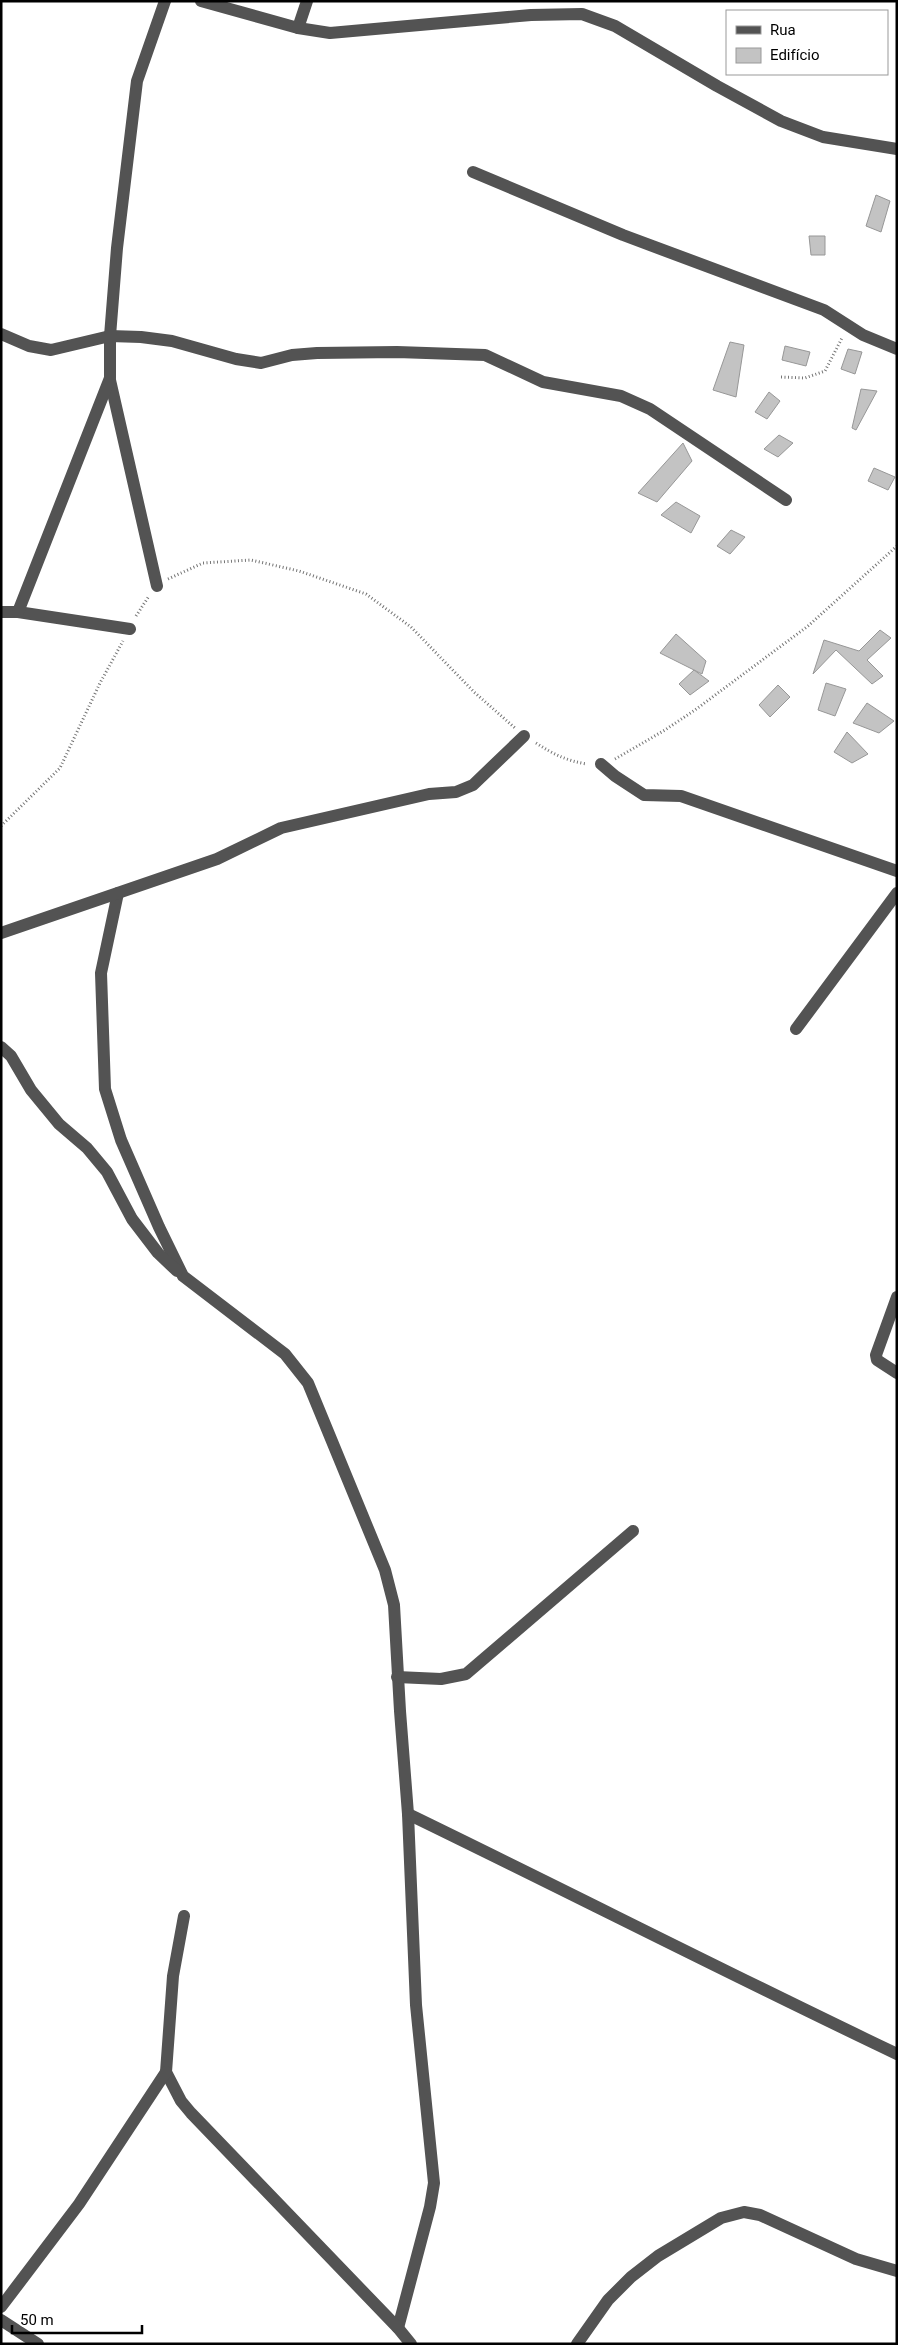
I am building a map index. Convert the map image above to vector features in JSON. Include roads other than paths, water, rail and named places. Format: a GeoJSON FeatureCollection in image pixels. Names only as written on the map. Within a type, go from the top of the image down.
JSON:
{"type":"FeatureCollection","features":[{"type":"Feature","properties":{"kind":"street"},"geometry":{"type":"LineString","coordinates":[[157,586],[110,378],[110,336],[117,248],[137,81],[165,1]]}},
{"type":"Feature","properties":{"kind":"street"},"geometry":{"type":"LineString","coordinates":[[201,1],[298,28],[330,33],[532,15],[582,14],[615,26],[717,86],[781,120],[823,137],[897,148]]}},
{"type":"Feature","properties":{"kind":"street"},"geometry":{"type":"LineString","coordinates":[[298,28],[307,1]]}},
{"type":"Feature","properties":{"kind":"street"},"geometry":{"type":"LineString","coordinates":[[473,172],[623,235],[824,310],[863,336],[897,349]]}},
{"type":"Feature","properties":{"kind":"street"},"geometry":{"type":"LineString","coordinates":[[1,334],[29,346],[51,350],[110,336],[141,337],[172,341],[236,359],[261,363],[292,355],[316,353],[397,352],[485,355],[543,382],[621,396],[650,409],[786,500]]}},
{"type":"Feature","properties":{"kind":"street"},"geometry":{"type":"LineString","coordinates":[[18,612],[107,390],[110,378]]}},
{"type":"Feature","properties":{"kind":"street"},"geometry":{"type":"LineString","coordinates":[[1,612],[18,612],[130,629]]}},
{"type":"Feature","properties":{"kind":"street"},"geometry":{"type":"LineString","coordinates":[[1,933],[217,859],[281,828],[429,794],[456,792],[472,785],[524,736]]}},
{"type":"Feature","properties":{"kind":"street"},"geometry":{"type":"LineString","coordinates":[[601,764],[615,776],[644,795],[681,796],[897,871]]}},
{"type":"Feature","properties":{"kind":"street"},"geometry":{"type":"LineString","coordinates":[[118,893],[101,973],[105,1089],[121,1140],[159,1227],[183,1276]]}},
{"type":"Feature","properties":{"kind":"street"},"geometry":{"type":"LineString","coordinates":[[796,1029],[897,893]]}},
{"type":"Feature","properties":{"kind":"street"},"geometry":{"type":"LineString","coordinates":[[1,1046],[11,1056],[30,1090],[53,1117],[87,1148],[107,1172],[132,1219],[158,1253],[183,1276],[285,1354],[308,1383],[385,1570],[394,1605],[397,1677],[408,1814],[416,2005],[434,2183],[430,2207],[398,2328]]}},
{"type":"Feature","properties":{"kind":"street"},"geometry":{"type":"LineString","coordinates":[[897,1297],[876,1355],[877,1360],[897,1373]]}},
{"type":"Feature","properties":{"kind":"street"},"geometry":{"type":"LineString","coordinates":[[397,1677],[441,1679],[466,1674],[633,1531]]}},
{"type":"Feature","properties":{"kind":"street"},"geometry":{"type":"LineString","coordinates":[[408,1814],[591,1903],[743,1981],[897,2054]]}},
{"type":"Feature","properties":{"kind":"street"},"geometry":{"type":"LineString","coordinates":[[1,2308],[79,2204],[166,2072],[173,1976],[184,1916]]}},
{"type":"Feature","properties":{"kind":"street"},"geometry":{"type":"LineString","coordinates":[[166,2072],[181,2101],[191,2113],[398,2328],[411,2344]]}},
{"type":"Feature","properties":{"kind":"street"},"geometry":{"type":"LineString","coordinates":[[577,2344],[608,2300],[645,2267],[721,2218],[744,2212],[760,2215],[856,2259],[897,2271]]}},
{"type":"Feature","properties":{"kind":"street"},"geometry":{"type":"LineString","coordinates":[[1,2320],[38,2344]]}}]}
